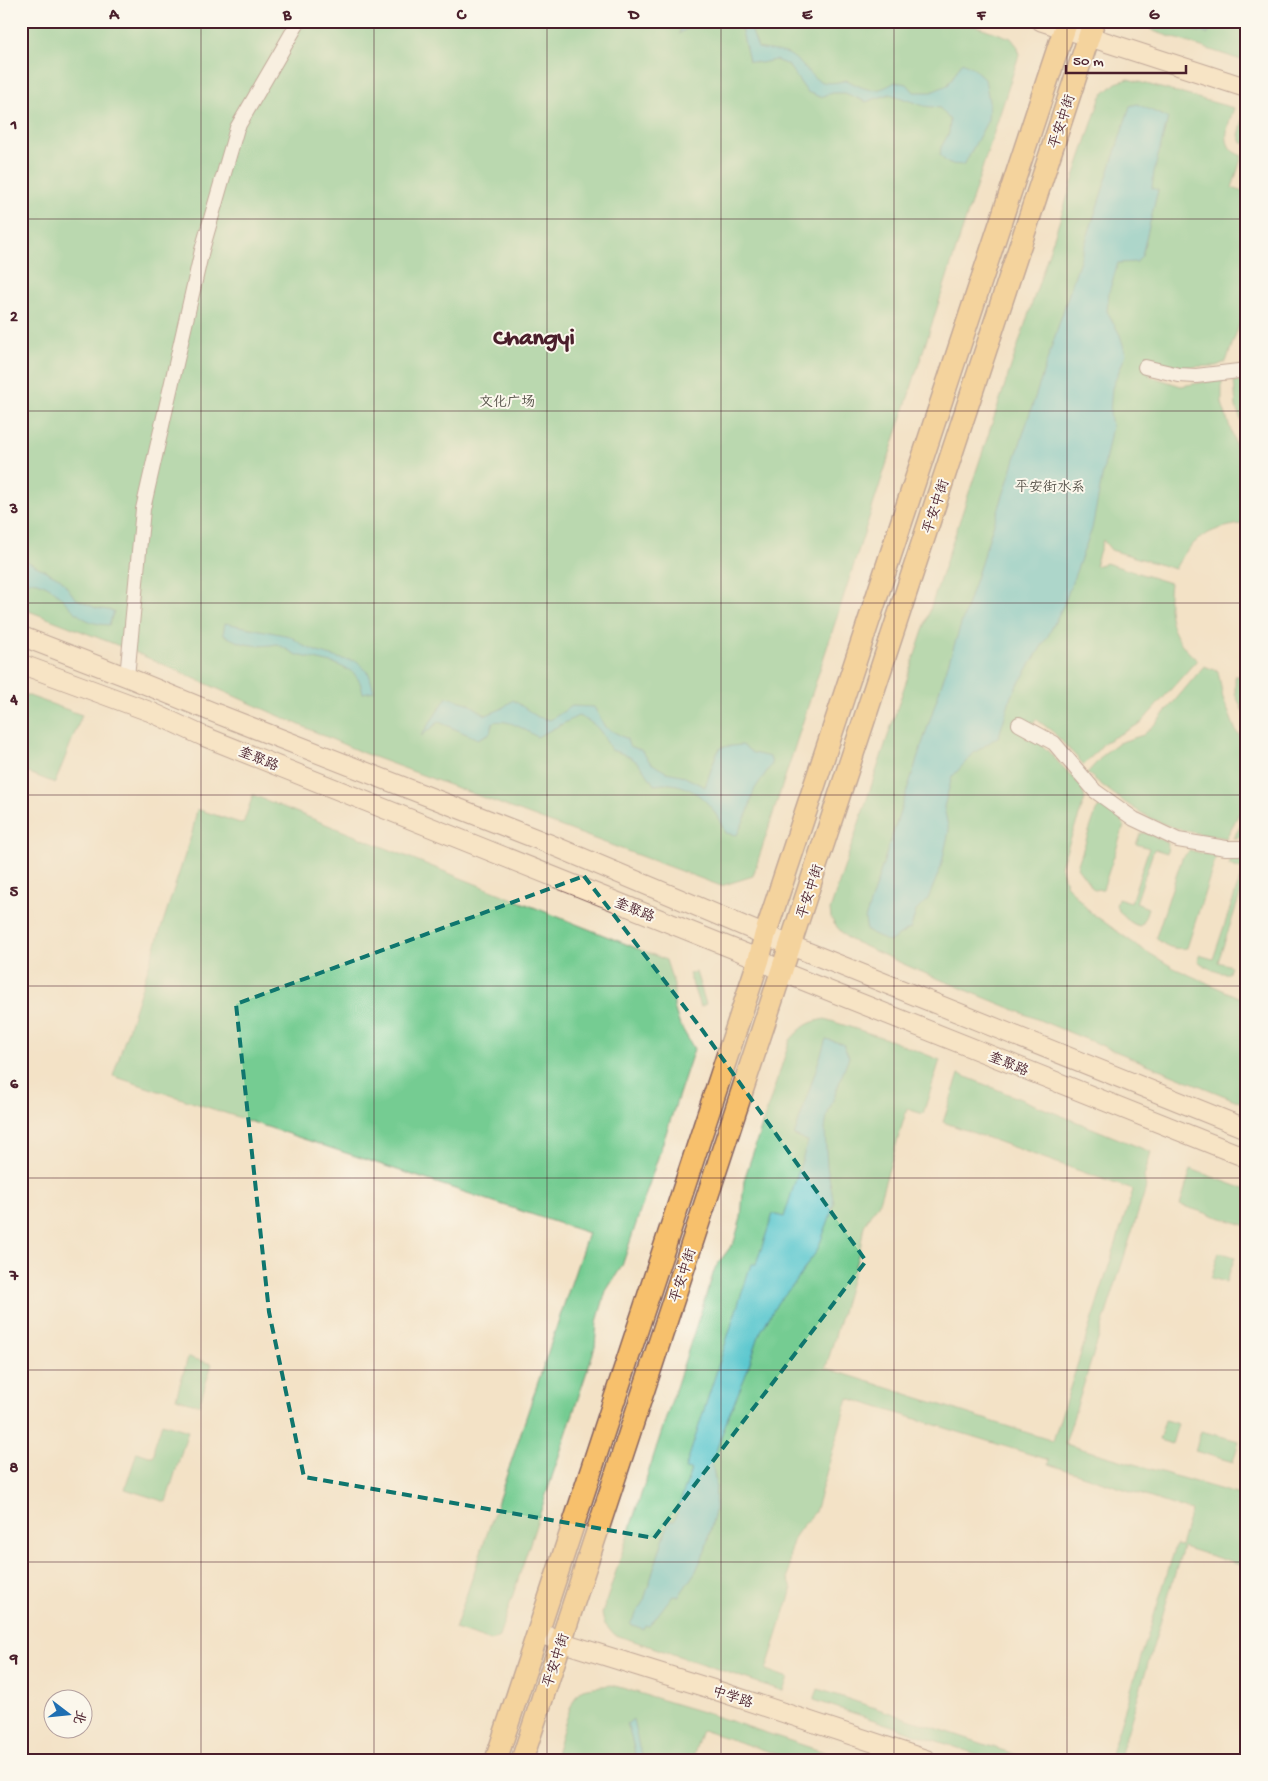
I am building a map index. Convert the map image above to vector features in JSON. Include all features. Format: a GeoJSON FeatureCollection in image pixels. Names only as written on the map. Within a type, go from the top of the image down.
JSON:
{"type":"FeatureCollection","features":[{"type":"Feature","properties":{"kind":"main road"},"geometry":{"type":"LineString","coordinates":[[1041,21],[1092,29],[1247,88]]}},
{"type":"Feature","properties":{"kind":"main road","name":"平安中街"},"geometry":{"type":"LineString","coordinates":[[496,1760],[1065,25]]}},
{"type":"Feature","properties":{"kind":"main road","name":"平安中街"},"geometry":{"type":"LineString","coordinates":[[522,1760],[1092,29]]}},
{"type":"Feature","properties":{"kind":"main road","name":"奎聚路"},"geometry":{"type":"LineString","coordinates":[[21,636],[547,843],[791,946],[1247,1129]]}},
{"type":"Feature","properties":{"kind":"main road","name":"奎聚路"},"geometry":{"type":"LineString","coordinates":[[21,664],[151,712],[203,736],[759,959],[782,972],[1247,1158]]}},
{"type":"Feature","properties":{"kind":"main road","name":"中学路"},"geometry":{"type":"LineString","coordinates":[[538,1632],[561,1642],[928,1760]]}},
{"type":"Feature","properties":{"kind":"street"},"geometry":{"type":"LineString","coordinates":[[127,677],[143,508],[202,250],[237,128],[299,21]]}},
{"type":"Feature","properties":{"kind":"street"},"geometry":{"type":"LineString","coordinates":[[1145,367],[1179,375],[1196,376],[1247,370]]}},
{"type":"Feature","properties":{"kind":"street"},"geometry":{"type":"LineString","coordinates":[[1019,724],[1054,743],[1095,791],[1134,819],[1178,840],[1226,848],[1247,848]]}},
{"type":"Feature","properties":{"kind":"highlighted area"},"geometry":{"type":"Polygon","coordinates":[[[584,876],[703,1031],[866,1261],[654,1538],[304,1477],[269,1312],[236,1004],[584,876]]]}},
{"type":"Feature","properties":{"kind":"green space","name":"文化广场"},"geometry":{"type":"Polygon","coordinates":[[[21,21],[962,21],[1011,38],[1018,47],[1019,55],[753,876],[721,886],[363,753],[130,650],[21,608],[21,21]]]}},
{"type":"Feature","properties":{"kind":"green space"},"geometry":{"type":"Polygon","coordinates":[[[1140,21],[1247,21],[1247,62],[1153,31],[1140,21]]]}},
{"type":"Feature","properties":{"kind":"green space","name":"平安街水系"},"geometry":{"type":"Polygon","coordinates":[[[1128,79],[1234,108],[1227,140],[1232,150],[1242,156],[1232,188],[1247,193],[1247,303],[1226,362],[1216,366],[1178,367],[1154,359],[1150,376],[1181,386],[1222,379],[1222,403],[1242,464],[1242,524],[1210,532],[1202,537],[1187,550],[1175,569],[1111,550],[1103,540],[1095,566],[1106,563],[1170,583],[1169,606],[1172,626],[1181,643],[1197,660],[1141,723],[1105,742],[1084,765],[1053,732],[1036,719],[1025,738],[1038,742],[1047,750],[1081,786],[1085,799],[1061,866],[1066,884],[1089,911],[1139,947],[1174,968],[1247,1001],[1247,1105],[917,970],[848,939],[835,925],[831,918],[830,910],[1101,96],[1116,83],[1128,79]]]}},
{"type":"Feature","properties":{"kind":"green space"},"geometry":{"type":"Polygon","coordinates":[[[1245,112],[1247,112],[1247,144],[1242,143],[1239,135],[1245,112]]]}},
{"type":"Feature","properties":{"kind":"green space"},"geometry":{"type":"Polygon","coordinates":[[[1247,380],[1247,435],[1236,407],[1234,381],[1247,380]]]}},
{"type":"Feature","properties":{"kind":"green space"},"geometry":{"type":"Polygon","coordinates":[[[1204,666],[1218,671],[1223,698],[1236,731],[1247,745],[1247,799],[1226,838],[1183,830],[1147,816],[1126,803],[1087,773],[1106,752],[1118,743],[1143,735],[1156,723],[1204,666]]]}},
{"type":"Feature","properties":{"kind":"green space"},"geometry":{"type":"Polygon","coordinates":[[[1235,676],[1247,676],[1247,720],[1235,694],[1235,676]]]}},
{"type":"Feature","properties":{"kind":"green space"},"geometry":{"type":"Polygon","coordinates":[[[21,693],[82,715],[55,783],[21,770],[21,693]]]}},
{"type":"Feature","properties":{"kind":"green space"},"geometry":{"type":"Polygon","coordinates":[[[253,795],[666,960],[674,985],[674,1007],[679,1023],[694,1049],[622,1266],[606,1291],[597,1322],[595,1347],[499,1637],[491,1641],[455,1629],[588,1233],[113,1076],[192,833],[197,809],[243,824],[253,795]]]}},
{"type":"Feature","properties":{"kind":"green space"},"geometry":{"type":"Polygon","coordinates":[[[1105,805],[1121,818],[1124,826],[1103,889],[1094,890],[1077,867],[1096,811],[1100,806],[1105,805]]]}},
{"type":"Feature","properties":{"kind":"green space"},"geometry":{"type":"Polygon","coordinates":[[[1247,816],[1247,837],[1233,838],[1247,816]]]}},
{"type":"Feature","properties":{"kind":"green space"},"geometry":{"type":"Polygon","coordinates":[[[1141,833],[1146,833],[1168,843],[1167,853],[1154,849],[1136,903],[1148,908],[1143,923],[1140,926],[1126,919],[1116,906],[1118,898],[1131,902],[1149,848],[1136,844],[1141,833]]]}},
{"type":"Feature","properties":{"kind":"green space"},"geometry":{"type":"Polygon","coordinates":[[[1190,850],[1216,857],[1187,948],[1178,949],[1166,945],[1156,937],[1182,858],[1190,850]]]}},
{"type":"Feature","properties":{"kind":"green space"},"geometry":{"type":"Polygon","coordinates":[[[1247,854],[1247,874],[1218,962],[1231,966],[1229,973],[1221,973],[1198,961],[1199,955],[1213,959],[1243,870],[1229,865],[1232,857],[1247,854]]]}},
{"type":"Feature","properties":{"kind":"green space"},"geometry":{"type":"Polygon","coordinates":[[[696,972],[706,1004],[700,1007],[689,974],[696,972]]]}},
{"type":"Feature","properties":{"kind":"green space"},"geometry":{"type":"Polygon","coordinates":[[[825,1019],[887,1039],[940,1060],[923,1114],[907,1109],[878,1205],[864,1226],[860,1249],[826,1368],[1053,1441],[1133,1190],[943,1122],[959,1074],[1151,1152],[1144,1177],[1146,1187],[1144,1194],[1065,1444],[1247,1497],[1247,1567],[1183,1547],[1119,1760],[1109,1760],[1176,1545],[1181,1546],[1191,1511],[1048,1464],[1049,1460],[848,1398],[815,1512],[794,1538],[790,1551],[788,1578],[792,1589],[766,1670],[788,1678],[783,1691],[613,1634],[604,1623],[602,1614],[715,1268],[734,1242],[741,1218],[744,1180],[790,1040],[805,1026],[825,1019]]]}},
{"type":"Feature","properties":{"kind":"green space"},"geometry":{"type":"Polygon","coordinates":[[[1191,1169],[1247,1190],[1247,1226],[1180,1205],[1191,1169]]]}},
{"type":"Feature","properties":{"kind":"green space"},"geometry":{"type":"Polygon","coordinates":[[[1219,1252],[1235,1257],[1226,1282],[1211,1278],[1219,1252]]]}},
{"type":"Feature","properties":{"kind":"green space"},"geometry":{"type":"Polygon","coordinates":[[[188,1357],[212,1364],[199,1405],[176,1398],[188,1357]]]}},
{"type":"Feature","properties":{"kind":"green space"},"geometry":{"type":"Polygon","coordinates":[[[1165,1420],[1178,1424],[1172,1444],[1159,1440],[1165,1420]]]}},
{"type":"Feature","properties":{"kind":"green space"},"geometry":{"type":"Polygon","coordinates":[[[162,1423],[188,1431],[166,1502],[125,1489],[137,1452],[149,1456],[153,1456],[155,1453],[154,1447],[162,1423]]]}},
{"type":"Feature","properties":{"kind":"green space"},"geometry":{"type":"Polygon","coordinates":[[[1201,1431],[1239,1441],[1233,1462],[1195,1451],[1201,1431]]]}},
{"type":"Feature","properties":{"kind":"green space"},"geometry":{"type":"Polygon","coordinates":[[[612,1685],[706,1713],[848,1760],[794,1760],[702,1730],[692,1760],[554,1760],[569,1712],[577,1695],[583,1689],[612,1685]]]}},
{"type":"Feature","properties":{"kind":"green space"},"geometry":{"type":"Polygon","coordinates":[[[818,1689],[1032,1760],[994,1760],[814,1700],[818,1689]]]}},
{"type":"Feature","properties":{"kind":"water"},"geometry":{"type":"Polygon","coordinates":[[[686,21],[698,21],[679,34],[682,25],[686,21]]]}},
{"type":"Feature","properties":{"kind":"water"},"geometry":{"type":"Polygon","coordinates":[[[736,21],[748,21],[758,48],[790,55],[819,81],[826,83],[847,80],[866,89],[877,90],[895,82],[907,84],[914,92],[931,92],[948,85],[962,62],[972,67],[985,79],[989,101],[988,120],[964,165],[949,164],[940,156],[941,147],[949,133],[950,120],[940,108],[924,106],[890,94],[866,102],[845,93],[833,93],[820,97],[807,92],[788,65],[775,60],[761,63],[749,61],[742,32],[736,21]]]}},
{"type":"Feature","properties":{"kind":"water"},"geometry":{"type":"Polygon","coordinates":[[[1170,21],[1215,21],[1208,34],[1169,24],[1170,21]]]}},
{"type":"Feature","properties":{"kind":"water"},"geometry":{"type":"Polygon","coordinates":[[[1137,104],[1168,118],[1154,172],[1152,188],[1158,190],[1142,255],[1137,262],[1118,263],[1109,292],[1107,311],[1120,335],[1126,354],[1112,388],[1110,413],[1112,426],[1092,529],[1064,604],[1048,636],[1011,696],[999,736],[974,753],[952,777],[944,807],[949,831],[941,867],[928,899],[916,911],[911,928],[889,942],[867,931],[865,919],[1130,106],[1137,104]]]}},
{"type":"Feature","properties":{"kind":"water"},"geometry":{"type":"Polygon","coordinates":[[[21,558],[61,579],[75,598],[96,608],[114,611],[109,625],[85,619],[47,586],[37,582],[21,581],[21,558]]]}},
{"type":"Feature","properties":{"kind":"water"},"geometry":{"type":"Polygon","coordinates":[[[225,623],[290,636],[304,646],[318,652],[357,661],[369,674],[374,691],[363,693],[360,682],[353,672],[336,664],[297,655],[277,644],[263,646],[242,643],[229,638],[223,634],[225,623]]]}},
{"type":"Feature","properties":{"kind":"water"},"geometry":{"type":"Polygon","coordinates":[[[447,697],[468,703],[486,715],[501,709],[513,700],[538,717],[550,720],[572,706],[594,707],[605,727],[627,739],[629,746],[641,750],[651,763],[666,772],[681,775],[705,787],[716,755],[721,747],[742,745],[753,753],[770,757],[772,764],[754,790],[748,812],[737,835],[725,833],[717,816],[698,794],[681,786],[669,784],[654,785],[637,762],[626,755],[611,750],[595,725],[578,716],[537,737],[516,725],[499,721],[493,722],[490,733],[478,739],[439,722],[421,736],[447,697]]]}},
{"type":"Feature","properties":{"kind":"water"},"geometry":{"type":"Polygon","coordinates":[[[826,1039],[843,1044],[849,1057],[827,1116],[825,1130],[827,1166],[834,1203],[830,1217],[817,1251],[796,1282],[778,1302],[760,1333],[745,1377],[728,1417],[712,1462],[716,1485],[715,1511],[705,1551],[696,1571],[679,1596],[673,1595],[649,1626],[645,1625],[643,1629],[630,1624],[644,1600],[669,1521],[674,1521],[691,1470],[685,1469],[751,1264],[756,1264],[773,1214],[784,1217],[808,1141],[794,1136],[826,1039]]]}},
{"type":"Feature","properties":{"kind":"water"},"geometry":{"type":"Polygon","coordinates":[[[633,1719],[644,1760],[635,1760],[634,1748],[627,1724],[633,1719]]]}},
{"type":"Feature","properties":{"kind":"district","name":"Changyi"},"geometry":{"type":"Point","coordinates":[534,336]}}]}
